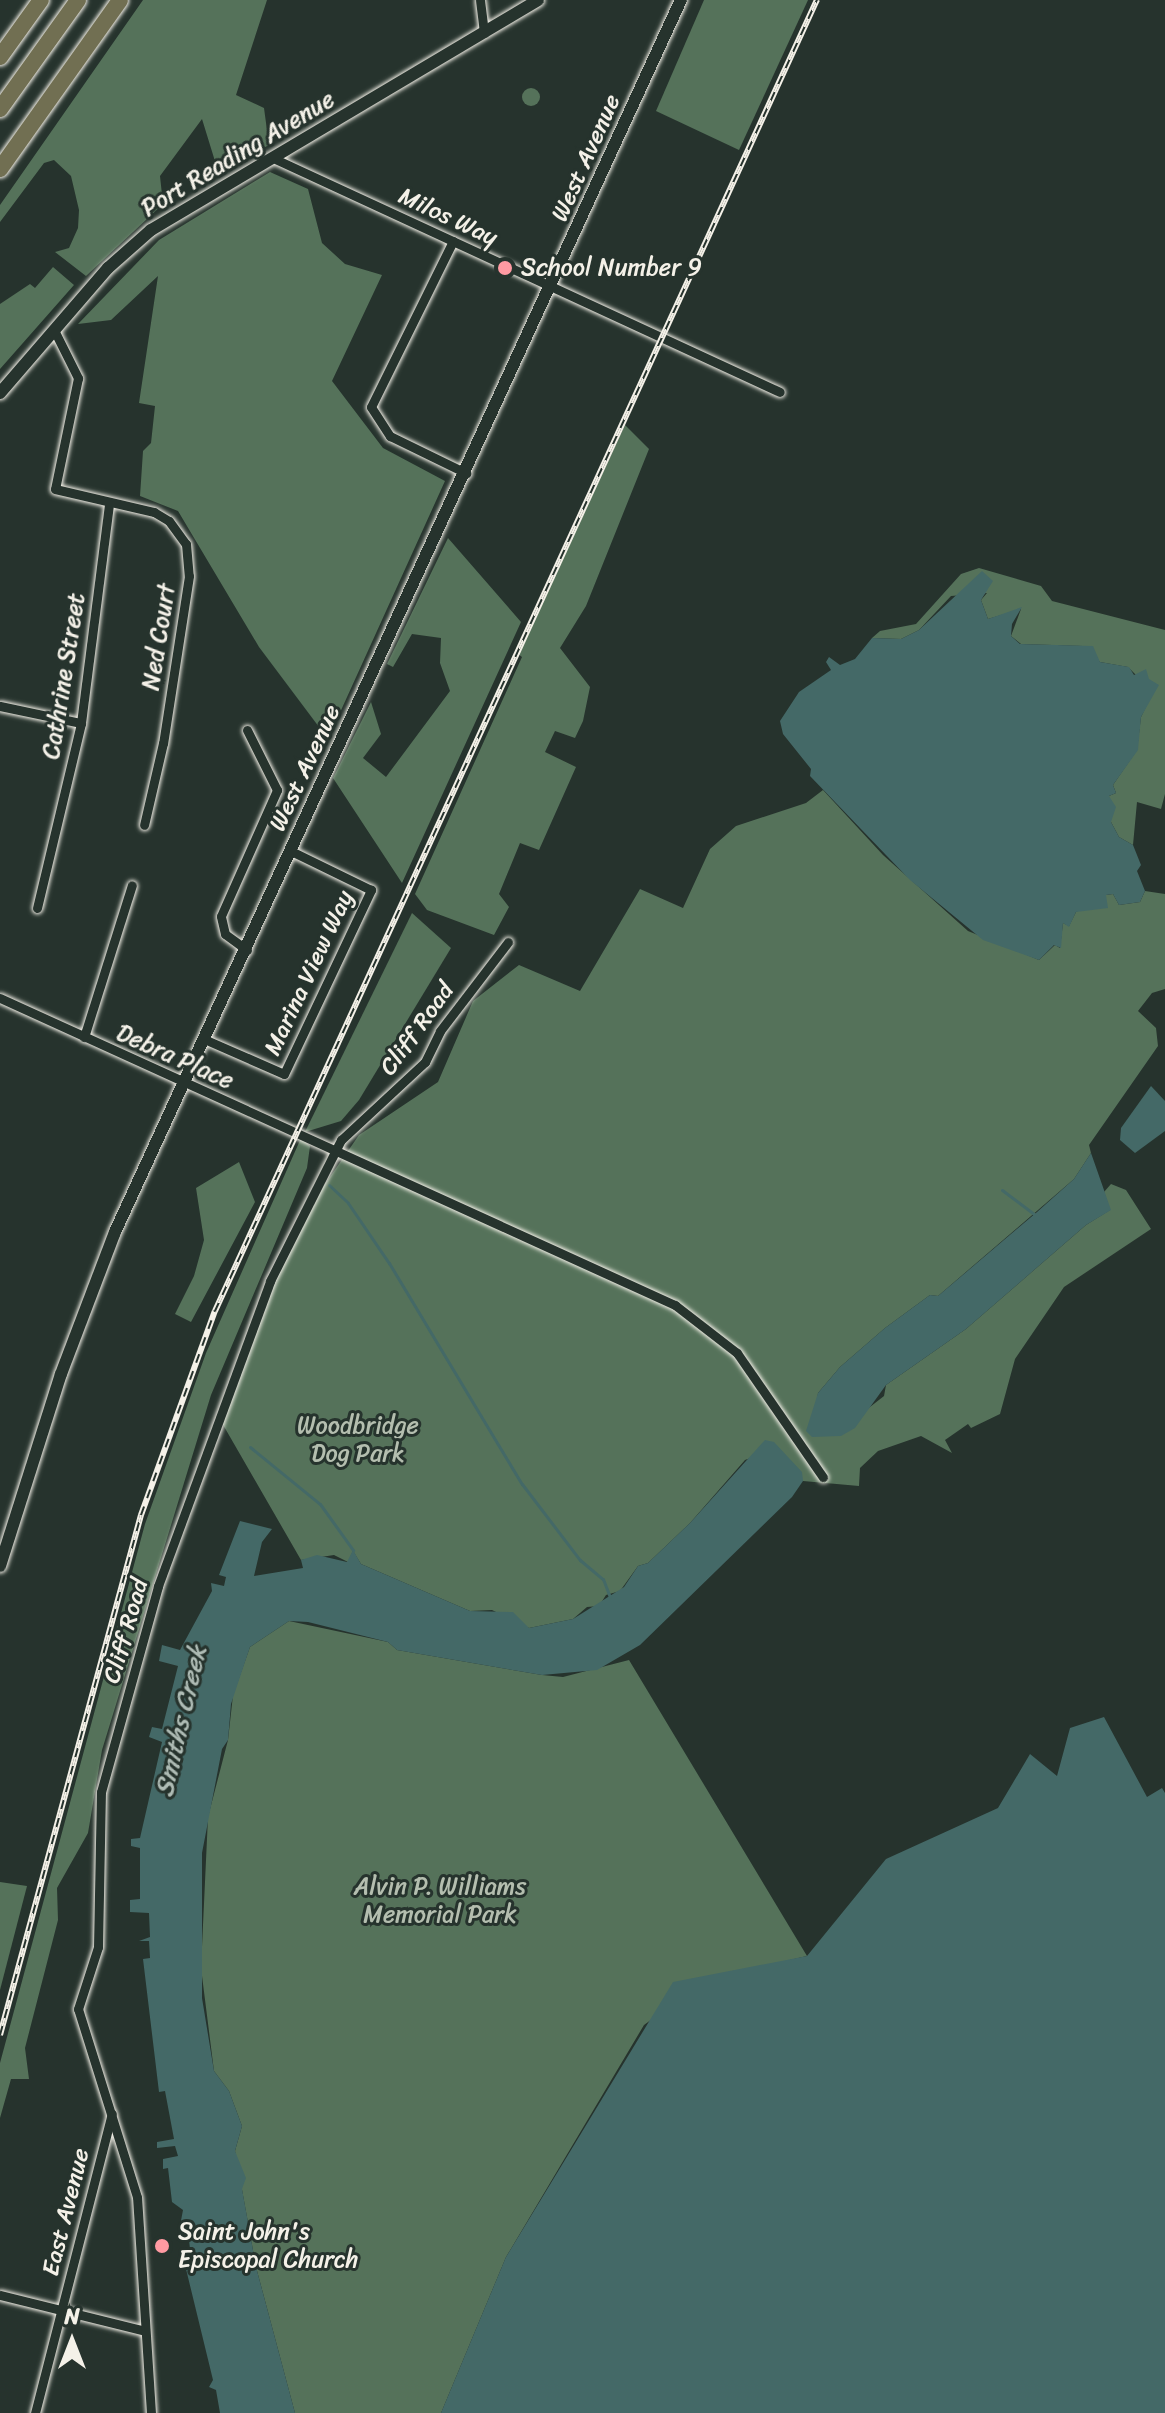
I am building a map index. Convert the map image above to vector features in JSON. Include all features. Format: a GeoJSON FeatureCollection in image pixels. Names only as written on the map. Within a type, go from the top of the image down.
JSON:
{"type":"FeatureCollection","features":[{"type":"Feature","properties":{"kind":"highway"},"geometry":{"type":"LineString","coordinates":[[0,57],[41,0]]}},
{"type":"Feature","properties":{"kind":"highway"},"geometry":{"type":"LineString","coordinates":[[0,109],[78,0]]}},
{"type":"Feature","properties":{"kind":"highway"},"geometry":{"type":"LineString","coordinates":[[0,169],[120,0]]}},
{"type":"Feature","properties":{"kind":"street"},"geometry":{"type":"LineString","coordinates":[[480,0],[484,33]]}},
{"type":"Feature","properties":{"kind":"street","name":"Port Reading Avenue"},"geometry":{"type":"LineString","coordinates":[[0,393],[108,268],[151,230],[538,0]]}},
{"type":"Feature","properties":{"kind":"street","name":"West Avenue"},"geometry":{"type":"LineString","coordinates":[[0,1566],[61,1374],[115,1232],[681,1]]}},
{"type":"Feature","properties":{"kind":"street","name":"Milos Way"},"geometry":{"type":"LineString","coordinates":[[273,158],[780,392]]}},
{"type":"Feature","properties":{"kind":"street"},"geometry":{"type":"LineString","coordinates":[[453,241],[371,407],[390,436],[466,473]]}},
{"type":"Feature","properties":{"kind":"street"},"geometry":{"type":"LineString","coordinates":[[54,330],[78,378],[55,489],[109,503]]}},
{"type":"Feature","properties":{"kind":"street","name":"Cathrine Street"},"geometry":{"type":"LineString","coordinates":[[37,908],[81,723],[109,503]]}},
{"type":"Feature","properties":{"kind":"street","name":"Ned Court"},"geometry":{"type":"LineString","coordinates":[[109,503],[154,512],[169,521],[186,544],[189,560],[163,743],[144,825]]}},
{"type":"Feature","properties":{"kind":"street"},"geometry":{"type":"LineString","coordinates":[[0,706],[81,723]]}},
{"type":"Feature","properties":{"kind":"street"},"geometry":{"type":"LineString","coordinates":[[247,730],[277,790],[221,916],[225,934],[247,950]]}},
{"type":"Feature","properties":{"kind":"street","name":"Marina View Way"},"geometry":{"type":"LineString","coordinates":[[204,1039],[284,1074],[371,890],[291,851]]}},
{"type":"Feature","properties":{"kind":"street"},"geometry":{"type":"LineString","coordinates":[[84,1037],[132,885]]}},
{"type":"Feature","properties":{"kind":"street","name":"Cliff Road"},"geometry":{"type":"LineString","coordinates":[[151,2413],[143,2234],[112,2114],[78,2009],[98,1947],[101,1792],[158,1586],[251,1327],[335,1150],[425,1062],[440,1031],[508,942]]}},
{"type":"Feature","properties":{"kind":"street","name":"Debra Place"},"geometry":{"type":"LineString","coordinates":[[0,998],[675,1305],[737,1353],[823,1477]]}},
{"type":"Feature","properties":{"kind":"street","name":"East Avenue"},"geometry":{"type":"LineString","coordinates":[[35,2413],[112,2114]]}},
{"type":"Feature","properties":{"kind":"street"},"geometry":{"type":"LineString","coordinates":[[0,2295],[145,2331]]}},
{"type":"Feature","properties":{"kind":"green space"},"geometry":{"type":"Polygon","coordinates":[[[143,0],[267,0],[236,95],[264,108],[269,145],[218,171],[202,119],[160,176],[163,204],[86,276],[55,252],[69,248],[78,228],[79,210],[71,176],[54,160],[44,163],[0,222],[0,205],[143,0]]]}},
{"type":"Feature","properties":{"kind":"green space"},"geometry":{"type":"Polygon","coordinates":[[[704,0],[808,0],[739,150],[656,111],[704,0]]]}},
{"type":"Feature","properties":{"kind":"green space"},"geometry":{"type":"Polygon","coordinates":[[[527,88],[535,88],[540,97],[538,104],[527,106],[522,101],[522,93],[527,88]]]}},
{"type":"Feature","properties":{"kind":"green space"},"geometry":{"type":"Polygon","coordinates":[[[270,172],[308,189],[322,243],[345,264],[382,275],[332,381],[383,448],[445,481],[328,739],[259,647],[178,511],[140,496],[143,451],[151,443],[155,406],[139,403],[158,276],[111,320],[78,324],[159,240],[270,172]]]}},
{"type":"Feature","properties":{"kind":"green space"},"geometry":{"type":"Polygon","coordinates":[[[53,267],[74,285],[0,369],[0,304],[30,284],[35,288],[53,267]]]}},
{"type":"Feature","properties":{"kind":"green space"},"geometry":{"type":"Polygon","coordinates":[[[625,425],[649,449],[586,606],[560,648],[590,687],[583,721],[575,738],[555,731],[545,752],[576,767],[539,850],[520,843],[499,894],[509,907],[494,935],[427,910],[415,894],[522,657],[518,654],[625,425]]]}},
{"type":"Feature","properties":{"kind":"green space"},"geometry":{"type":"Polygon","coordinates":[[[448,538],[521,622],[402,883],[333,778],[371,702],[381,734],[363,758],[386,777],[450,691],[440,663],[441,638],[412,634],[393,667],[387,664],[448,538]]]}},
{"type":"Feature","properties":{"kind":"green space"},"geometry":{"type":"Polygon","coordinates":[[[979,568],[1041,586],[1052,601],[1165,630],[1165,794],[1161,809],[1137,802],[1133,845],[1119,837],[1111,822],[1109,796],[1116,793],[1113,785],[1137,750],[1141,717],[1153,692],[1128,667],[1100,662],[1083,646],[1021,644],[1011,636],[1021,609],[988,619],[981,600],[987,593],[951,596],[919,630],[901,639],[872,638],[880,631],[916,624],[961,574],[979,568]]]}},
{"type":"Feature","properties":{"kind":"green space","name":"Woodbridge Dog Park"},"geometry":{"type":"Polygon","coordinates":[[[823,790],[883,855],[968,931],[1039,960],[1055,945],[1060,948],[1063,923],[1069,926],[1076,912],[1106,895],[1113,894],[1119,905],[1140,902],[1145,891],[1165,894],[1165,989],[1152,993],[1138,1011],[1156,1028],[1158,1046],[1089,1145],[1091,1153],[1074,1179],[938,1296],[930,1295],[840,1367],[818,1393],[816,1411],[861,1414],[884,1396],[886,1385],[966,1329],[1086,1225],[1110,1210],[1104,1192],[1111,1184],[1126,1190],[1151,1229],[1064,1287],[1015,1359],[1000,1414],[971,1428],[968,1424],[945,1440],[952,1453],[921,1436],[878,1451],[860,1468],[859,1486],[803,1481],[776,1448],[745,1460],[690,1523],[648,1563],[638,1566],[620,1591],[606,1595],[599,1606],[587,1607],[573,1619],[529,1628],[492,1610],[470,1611],[361,1564],[353,1551],[348,1562],[334,1555],[301,1560],[222,1423],[282,1261],[323,1187],[359,1135],[438,1082],[473,1001],[519,965],[580,991],[640,889],[683,908],[710,849],[736,826],[806,803],[823,790]]]}},
{"type":"Feature","properties":{"kind":"green space"},"geometry":{"type":"Polygon","coordinates":[[[412,913],[451,948],[359,1100],[341,1121],[305,1132],[412,913]]]}},
{"type":"Feature","properties":{"kind":"green space"},"geometry":{"type":"Polygon","coordinates":[[[301,1138],[310,1146],[307,1168],[211,1395],[102,1750],[88,1833],[57,1888],[58,1920],[25,2048],[29,2079],[11,2079],[0,2118],[0,2063],[145,1524],[206,1353],[301,1138]]]}},
{"type":"Feature","properties":{"kind":"green space"},"geometry":{"type":"Polygon","coordinates":[[[239,1162],[255,1202],[191,1322],[175,1314],[194,1276],[204,1240],[196,1188],[239,1162]]]}},
{"type":"Feature","properties":{"kind":"green space","name":"Alvin P. Williams Memorial Park"},"geometry":{"type":"Polygon","coordinates":[[[289,1621],[388,1642],[397,1650],[542,1675],[563,1677],[629,1660],[807,1956],[705,1980],[644,2025],[506,2257],[441,2413],[295,2413],[256,2267],[235,2151],[242,2126],[229,2091],[214,2071],[201,1968],[208,1817],[228,1740],[233,1695],[250,1647],[289,1621]]]}},
{"type":"Feature","properties":{"kind":"green space"},"geometry":{"type":"Polygon","coordinates":[[[0,1882],[27,1886],[0,1990],[0,1882]]]}},
{"type":"Feature","properties":{"kind":"water"},"geometry":{"type":"Polygon","coordinates":[[[982,571],[993,581],[981,600],[988,619],[1022,607],[1012,624],[1011,636],[1020,644],[1093,646],[1100,662],[1129,667],[1134,675],[1146,669],[1149,679],[1159,685],[1141,717],[1138,750],[1113,785],[1116,793],[1109,796],[1116,807],[1111,822],[1119,837],[1133,845],[1141,865],[1137,871],[1145,891],[1140,902],[1119,905],[1113,894],[1106,895],[1108,908],[1076,912],[1069,927],[1063,923],[1061,948],[1054,945],[1039,960],[983,940],[910,880],[810,776],[811,769],[783,734],[780,721],[799,692],[831,670],[826,662],[829,657],[840,665],[855,659],[872,638],[901,639],[919,630],[982,571]]]}},
{"type":"Feature","properties":{"kind":"water"},"geometry":{"type":"Polygon","coordinates":[[[1151,1086],[1165,1101],[1165,1131],[1135,1153],[1120,1140],[1121,1128],[1151,1086]]]}},
{"type":"Feature","properties":{"kind":"water"},"geometry":{"type":"Polygon","coordinates":[[[1091,1153],[1111,1210],[1086,1225],[966,1329],[886,1385],[855,1428],[841,1436],[812,1437],[806,1431],[818,1393],[840,1367],[930,1295],[938,1296],[1037,1212],[1074,1179],[1091,1153]]]}},
{"type":"Feature","properties":{"kind":"water","name":"Smiths Creek"},"geometry":{"type":"Polygon","coordinates":[[[765,1440],[774,1442],[802,1472],[803,1481],[792,1497],[640,1645],[597,1670],[542,1675],[397,1650],[388,1642],[308,1622],[289,1621],[250,1647],[231,1704],[228,1740],[222,1749],[202,1853],[202,1998],[214,2071],[229,2091],[242,2126],[235,2151],[246,2178],[242,2189],[256,2267],[295,2413],[220,2413],[216,2390],[209,2387],[213,2380],[186,2269],[192,2267],[188,2231],[179,2231],[183,2210],[172,2202],[168,2168],[163,2169],[163,2159],[178,2156],[175,2146],[157,2148],[157,2142],[174,2139],[165,2091],[159,2092],[143,1959],[150,1958],[149,1941],[139,1941],[150,1937],[149,1913],[130,1912],[130,1900],[140,1899],[140,1848],[131,1846],[131,1839],[140,1838],[162,1742],[149,1737],[152,1727],[162,1729],[178,1666],[159,1661],[162,1645],[180,1650],[212,1591],[211,1583],[224,1586],[226,1577],[219,1575],[240,1521],[272,1529],[262,1542],[254,1576],[303,1568],[301,1560],[317,1555],[347,1562],[353,1550],[361,1564],[470,1611],[513,1612],[529,1628],[573,1619],[624,1587],[638,1566],[648,1563],[690,1523],[765,1440]]]}},
{"type":"Feature","properties":{"kind":"water"},"geometry":{"type":"Polygon","coordinates":[[[1104,1717],[1147,1797],[1162,1788],[1165,1793],[1165,2413],[441,2413],[506,2257],[673,1982],[807,1956],[886,1859],[998,1808],[1030,1754],[1057,1776],[1070,1728],[1104,1717]]]}},
{"type":"Feature","properties":{"kind":"waterway"},"geometry":{"type":"LineString","coordinates":[[329,1185],[348,1203],[389,1263],[522,1484],[580,1560],[603,1579],[610,1597]]}},
{"type":"Feature","properties":{"kind":"waterway"},"geometry":{"type":"LineString","coordinates":[[1002,1190],[1034,1214]]}},
{"type":"Feature","properties":{"kind":"waterway"},"geometry":{"type":"LineString","coordinates":[[250,1447],[320,1504],[353,1550]]}},
{"type":"Feature","properties":{"kind":"railway"},"geometry":{"type":"LineString","coordinates":[[0,2035],[141,1515],[215,1311],[817,0]]}},
{"type":"Feature","properties":{"kind":"place","name":"School Number 9"},"geometry":{"type":"Point","coordinates":[505,268]}},
{"type":"Feature","properties":{"kind":"place","name":"Saint John's Episcopal Church"},"geometry":{"type":"Point","coordinates":[162,2246]}}]}
